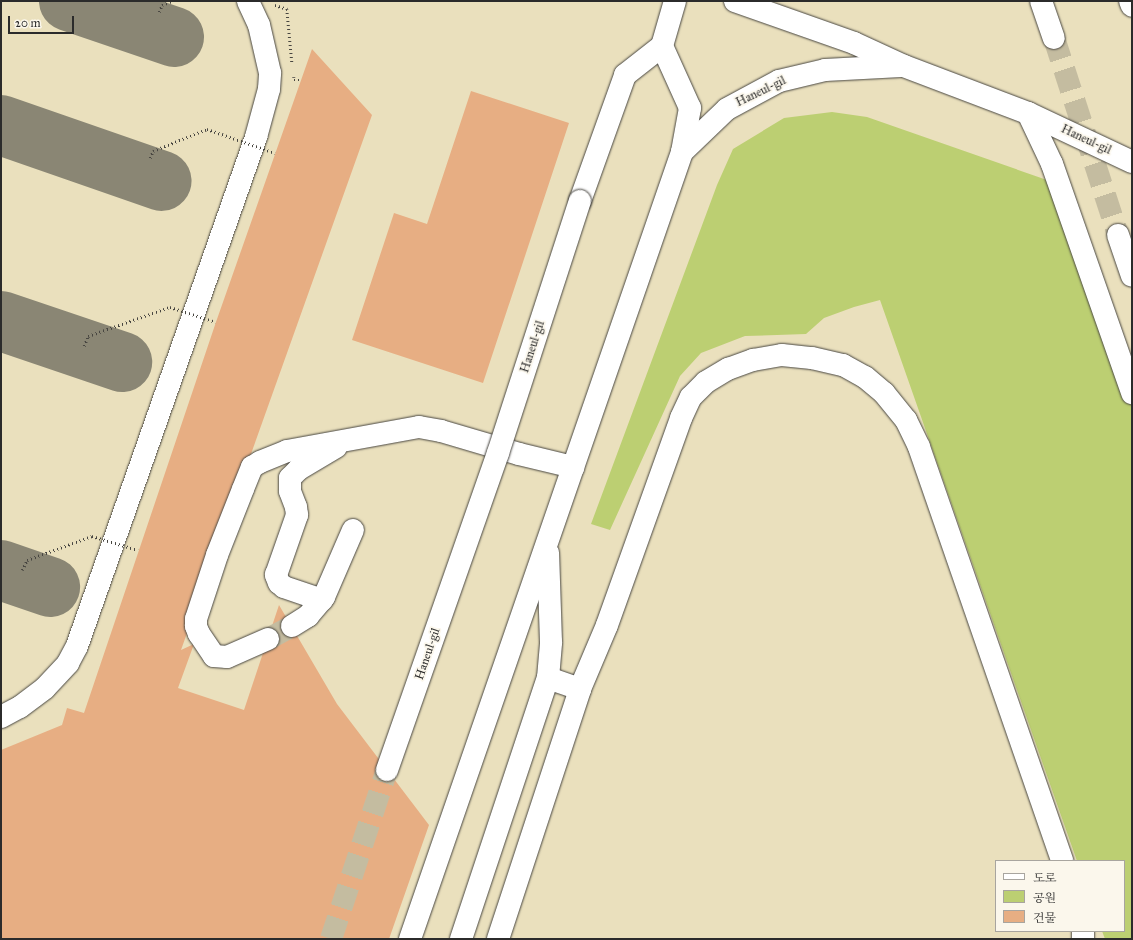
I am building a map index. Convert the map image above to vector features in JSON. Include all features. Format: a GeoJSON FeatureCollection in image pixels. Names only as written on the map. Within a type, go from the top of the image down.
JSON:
{"type":"FeatureCollection","features":[{"type":"Feature","properties":{"kind":"lane"},"geometry":{"type":"LineString","coordinates":[[1,717],[20,707],[45,688],[68,663],[77,646],[256,138],[268,96],[270,73],[259,25],[248,1]]}},
{"type":"Feature","properties":{"kind":"lane"},"geometry":{"type":"LineString","coordinates":[[662,46],[675,1]]}},
{"type":"Feature","properties":{"kind":"lane","name":"Haneul-gil"},"geometry":{"type":"LineString","coordinates":[[735,1],[854,42],[904,66],[1028,113],[1132,162]]}},
{"type":"Feature","properties":{"kind":"lane"},"geometry":{"type":"LineString","coordinates":[[1041,1],[1054,38]]}},
{"type":"Feature","properties":{"kind":"lane"},"geometry":{"type":"LineString","coordinates":[[1130,1],[1132,6]]}},
{"type":"Feature","properties":{"kind":"lane","name":"Haneul-gil"},"geometry":{"type":"LineString","coordinates":[[387,770],[498,453],[580,202],[625,75],[662,46],[690,108],[682,152],[410,939]]}},
{"type":"Feature","properties":{"kind":"lane","name":"Haneul-gil"},"geometry":{"type":"LineString","coordinates":[[682,152],[727,109],[779,81],[825,70],[904,66]]}},
{"type":"Feature","properties":{"kind":"lane"},"geometry":{"type":"LineString","coordinates":[[1028,113],[1052,164],[1132,393]]}},
{"type":"Feature","properties":{"kind":"lane"},"geometry":{"type":"LineString","coordinates":[[1118,235],[1132,276]]}},
{"type":"Feature","properties":{"kind":"lane"},"geometry":{"type":"LineString","coordinates":[[498,939],[580,689],[607,626],[678,425],[691,397],[706,382],[728,369],[754,360],[782,355],[812,358],[843,365],[865,377],[884,393],[906,420],[919,447],[1062,860]]}},
{"type":"Feature","properties":{"kind":"lane"},"geometry":{"type":"LineString","coordinates":[[268,639],[238,654],[221,657],[214,656],[196,626],[196,619],[217,555],[252,467],[273,455],[287,451],[419,427],[441,431],[519,454],[573,467]]}},
{"type":"Feature","properties":{"kind":"lane"},"geometry":{"type":"LineString","coordinates":[[322,600],[284,587],[279,583],[276,575],[297,515],[296,507],[290,491],[290,478],[298,469],[351,439]]}},
{"type":"Feature","properties":{"kind":"lane"},"geometry":{"type":"LineString","coordinates":[[292,626],[308,616],[322,600],[331,584],[353,530]]}},
{"type":"Feature","properties":{"kind":"lane","name":"Haneul-gil"},"geometry":{"type":"LineString","coordinates":[[461,939],[548,678],[551,642],[551,614],[548,542]]}},
{"type":"Feature","properties":{"kind":"lane"},"geometry":{"type":"LineString","coordinates":[[548,678],[580,689]]}},
{"type":"Feature","properties":{"kind":"path"},"geometry":{"type":"LineString","coordinates":[[160,12],[162,5],[172,1]]}},
{"type":"Feature","properties":{"kind":"path"},"geometry":{"type":"LineString","coordinates":[[273,5],[287,9],[292,64]]}},
{"type":"Feature","properties":{"kind":"path"},"geometry":{"type":"LineString","coordinates":[[293,72],[294,80],[300,80]]}},
{"type":"Feature","properties":{"kind":"path"},"geometry":{"type":"LineString","coordinates":[[150,158],[153,151],[207,129],[275,153]]}},
{"type":"Feature","properties":{"kind":"path"},"geometry":{"type":"LineString","coordinates":[[84,346],[88,336],[170,307],[216,322]]}},
{"type":"Feature","properties":{"kind":"path"},"geometry":{"type":"LineString","coordinates":[[22,570],[27,560],[92,536],[138,550]]}},
{"type":"Feature","properties":{"kind":"green space"},"geometry":{"type":"Polygon","coordinates":[[[832,112],[867,117],[1067,187],[1132,372],[1132,939],[1105,939],[1102,932],[1125,932],[1125,860],[1077,860],[880,300],[854,307],[824,318],[806,334],[745,336],[701,353],[680,376],[610,530],[591,524],[717,185],[733,149],[784,118],[832,112]]]}},
{"type":"Feature","properties":{"kind":"building"},"geometry":{"type":"Polygon","coordinates":[[[312,49],[372,115],[181,650],[194,644],[178,688],[244,710],[279,605],[337,704],[429,825],[389,939],[1,939],[1,750],[62,725],[67,708],[84,713],[216,322],[312,49]]]}},
{"type":"Feature","properties":{"kind":"building"},"geometry":{"type":"Polygon","coordinates":[[[471,91],[569,123],[483,383],[352,340],[394,213],[427,224],[471,91]]]}},
{"type":"Feature","properties":{"kind":"taxiway"},"geometry":{"type":"LineString","coordinates":[[69,1],[174,37]]}},
{"type":"Feature","properties":{"kind":"taxiway"},"geometry":{"type":"LineString","coordinates":[[1,125],[162,181]]}},
{"type":"Feature","properties":{"kind":"taxiway"},"geometry":{"type":"LineString","coordinates":[[1,321],[122,362]]}},
{"type":"Feature","properties":{"kind":"taxiway"},"geometry":{"type":"LineString","coordinates":[[1,570],[50,587]]}},
{"type":"Feature","properties":{"kind":"tunnel"},"geometry":{"type":"LineString","coordinates":[[1054,38],[1118,235]]}},
{"type":"Feature","properties":{"kind":"tunnel"},"geometry":{"type":"LineString","coordinates":[[268,639],[292,626]]}},
{"type":"Feature","properties":{"kind":"tunnel"},"geometry":{"type":"LineString","coordinates":[[331,939],[387,770]]}}]}
